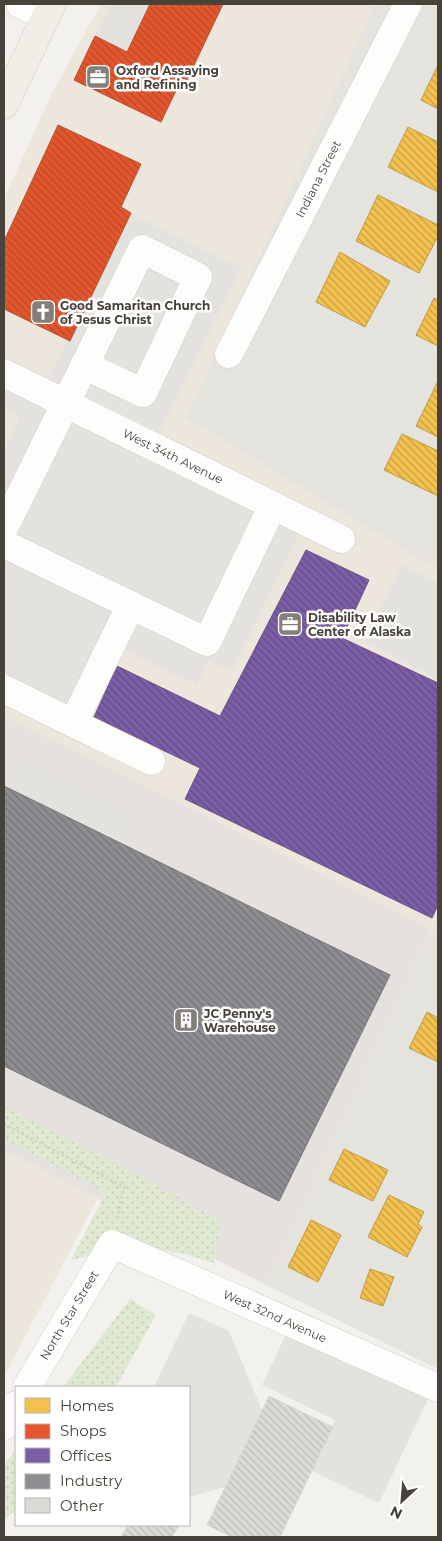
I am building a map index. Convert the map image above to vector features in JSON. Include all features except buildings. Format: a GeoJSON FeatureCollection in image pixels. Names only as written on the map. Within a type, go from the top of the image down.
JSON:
{"type":"FeatureCollection","features":[{"type":"Feature","properties":{"kind":"main road"},"geometry":{"type":"LineString","coordinates":[[4,105],[49,10]]}},
{"type":"Feature","properties":{"kind":"street"},"geometry":{"type":"LineString","coordinates":[[20,4],[49,10]]}},
{"type":"Feature","properties":{"kind":"street","name":"Indiana Street"},"geometry":{"type":"LineString","coordinates":[[229,354],[408,4]]}},
{"type":"Feature","properties":{"kind":"street"},"geometry":{"type":"LineString","coordinates":[[4,528],[65,403],[84,365],[142,249],[198,277],[143,393],[84,365]]}},
{"type":"Feature","properties":{"kind":"street","name":"West 34th Avenue"},"geometry":{"type":"LineString","coordinates":[[4,373],[342,539]]}},
{"type":"Feature","properties":{"kind":"street"},"geometry":{"type":"LineString","coordinates":[[4,544],[207,642],[273,505]]}},
{"type":"Feature","properties":{"kind":"street"},"geometry":{"type":"LineString","coordinates":[[73,723],[131,605]]}},
{"type":"Feature","properties":{"kind":"street"},"geometry":{"type":"LineString","coordinates":[[4,689],[151,761]]}},
{"type":"Feature","properties":{"kind":"street","name":"North Star Street"},"geometry":{"type":"LineString","coordinates":[[28,1386],[112,1244]]}},
{"type":"Feature","properties":{"kind":"street","name":"West 32nd Avenue"},"geometry":{"type":"LineString","coordinates":[[112,1244],[438,1388]]}},
{"type":"Feature","properties":{"kind":"street"},"geometry":{"type":"LineString","coordinates":[[4,1426],[15,1407]]}},
{"type":"Feature","properties":{"kind":"path"},"geometry":{"type":"LineString","coordinates":[[4,1124],[124,1187],[112,1244]]}},
{"type":"Feature","properties":{"kind":"shaded area"},"geometry":{"type":"Polygon","coordinates":[[[101,4],[374,4],[186,418],[438,570],[438,917],[432,929],[4,716],[4,199],[52,93],[101,4]]]}},
{"type":"Feature","properties":{"kind":"shaded area"},"geometry":{"type":"Polygon","coordinates":[[[111,4],[150,4],[127,52],[95,36],[111,4]]]}},
{"type":"Feature","properties":{"kind":"shaded area"},"geometry":{"type":"Polygon","coordinates":[[[374,4],[438,4],[438,570],[186,418],[374,4]]]}},
{"type":"Feature","properties":{"kind":"shaded area"},"geometry":{"type":"Polygon","coordinates":[[[131,213],[242,268],[160,433],[49,377],[131,213]]]}},
{"type":"Feature","properties":{"kind":"shaded area"},"geometry":{"type":"Polygon","coordinates":[[[4,383],[302,527],[232,671],[209,660],[197,685],[120,648],[88,714],[4,673],[4,451],[20,417],[4,409],[4,383]]]}},
{"type":"Feature","properties":{"kind":"shaded area"},"geometry":{"type":"Polygon","coordinates":[[[402,564],[438,582],[438,680],[363,642],[402,564]]]}},
{"type":"Feature","properties":{"kind":"shaded area","name":"JC Penny's Warehouse"},"geometry":{"type":"Polygon","coordinates":[[[4,716],[432,929],[266,1285],[4,1151],[4,716]]]}},
{"type":"Feature","properties":{"kind":"shaded area"},"geometry":{"type":"Polygon","coordinates":[[[4,745],[136,810],[120,843],[4,786],[4,745]]]}},
{"type":"Feature","properties":{"kind":"shaded area"},"geometry":{"type":"Polygon","coordinates":[[[438,917],[438,1369],[266,1285],[438,917]]]}},
{"type":"Feature","properties":{"kind":"shaded area"},"geometry":{"type":"Polygon","coordinates":[[[4,1151],[97,1199],[4,1377],[4,1151]]]}},
{"type":"Feature","properties":{"kind":"shaded area"},"geometry":{"type":"Polygon","coordinates":[[[189,1313],[229,1331],[262,1410],[225,1487],[190,1495],[190,1386],[154,1386],[189,1313]]]}},
{"type":"Feature","properties":{"kind":"shaded area"},"geometry":{"type":"Polygon","coordinates":[[[287,1332],[428,1399],[379,1503],[312,1471],[335,1420],[262,1385],[287,1332]]]}},
{"type":"Feature","properties":{"kind":"green space"},"geometry":{"type":"Polygon","coordinates":[[[4,1106],[221,1220],[214,1263],[181,1253],[115,1244],[122,1248],[71,1260],[106,1193],[4,1140],[4,1106]]]}},
{"type":"Feature","properties":{"kind":"green space"},"geometry":{"type":"Polygon","coordinates":[[[130,1299],[156,1315],[117,1386],[64,1386],[130,1299]]]}},
{"type":"Feature","properties":{"kind":"green space"},"geometry":{"type":"Polygon","coordinates":[[[15,1450],[15,1511],[4,1519],[4,1465],[15,1450]]]}},
{"type":"Feature","properties":{"kind":"place","name":"Oxford Assaying and Refining"},"geometry":{"type":"Point","coordinates":[98,77]}},
{"type":"Feature","properties":{"kind":"place","name":"Good Samaritan Church of Jesus Christ"},"geometry":{"type":"Point","coordinates":[43,312]}},
{"type":"Feature","properties":{"kind":"place","name":"Disability Law Center of Alaska"},"geometry":{"type":"Point","coordinates":[290,624]}},
{"type":"Feature","properties":{"kind":"place","name":"JC Penny's Warehouse"},"geometry":{"type":"Point","coordinates":[186,1020]}}]}
